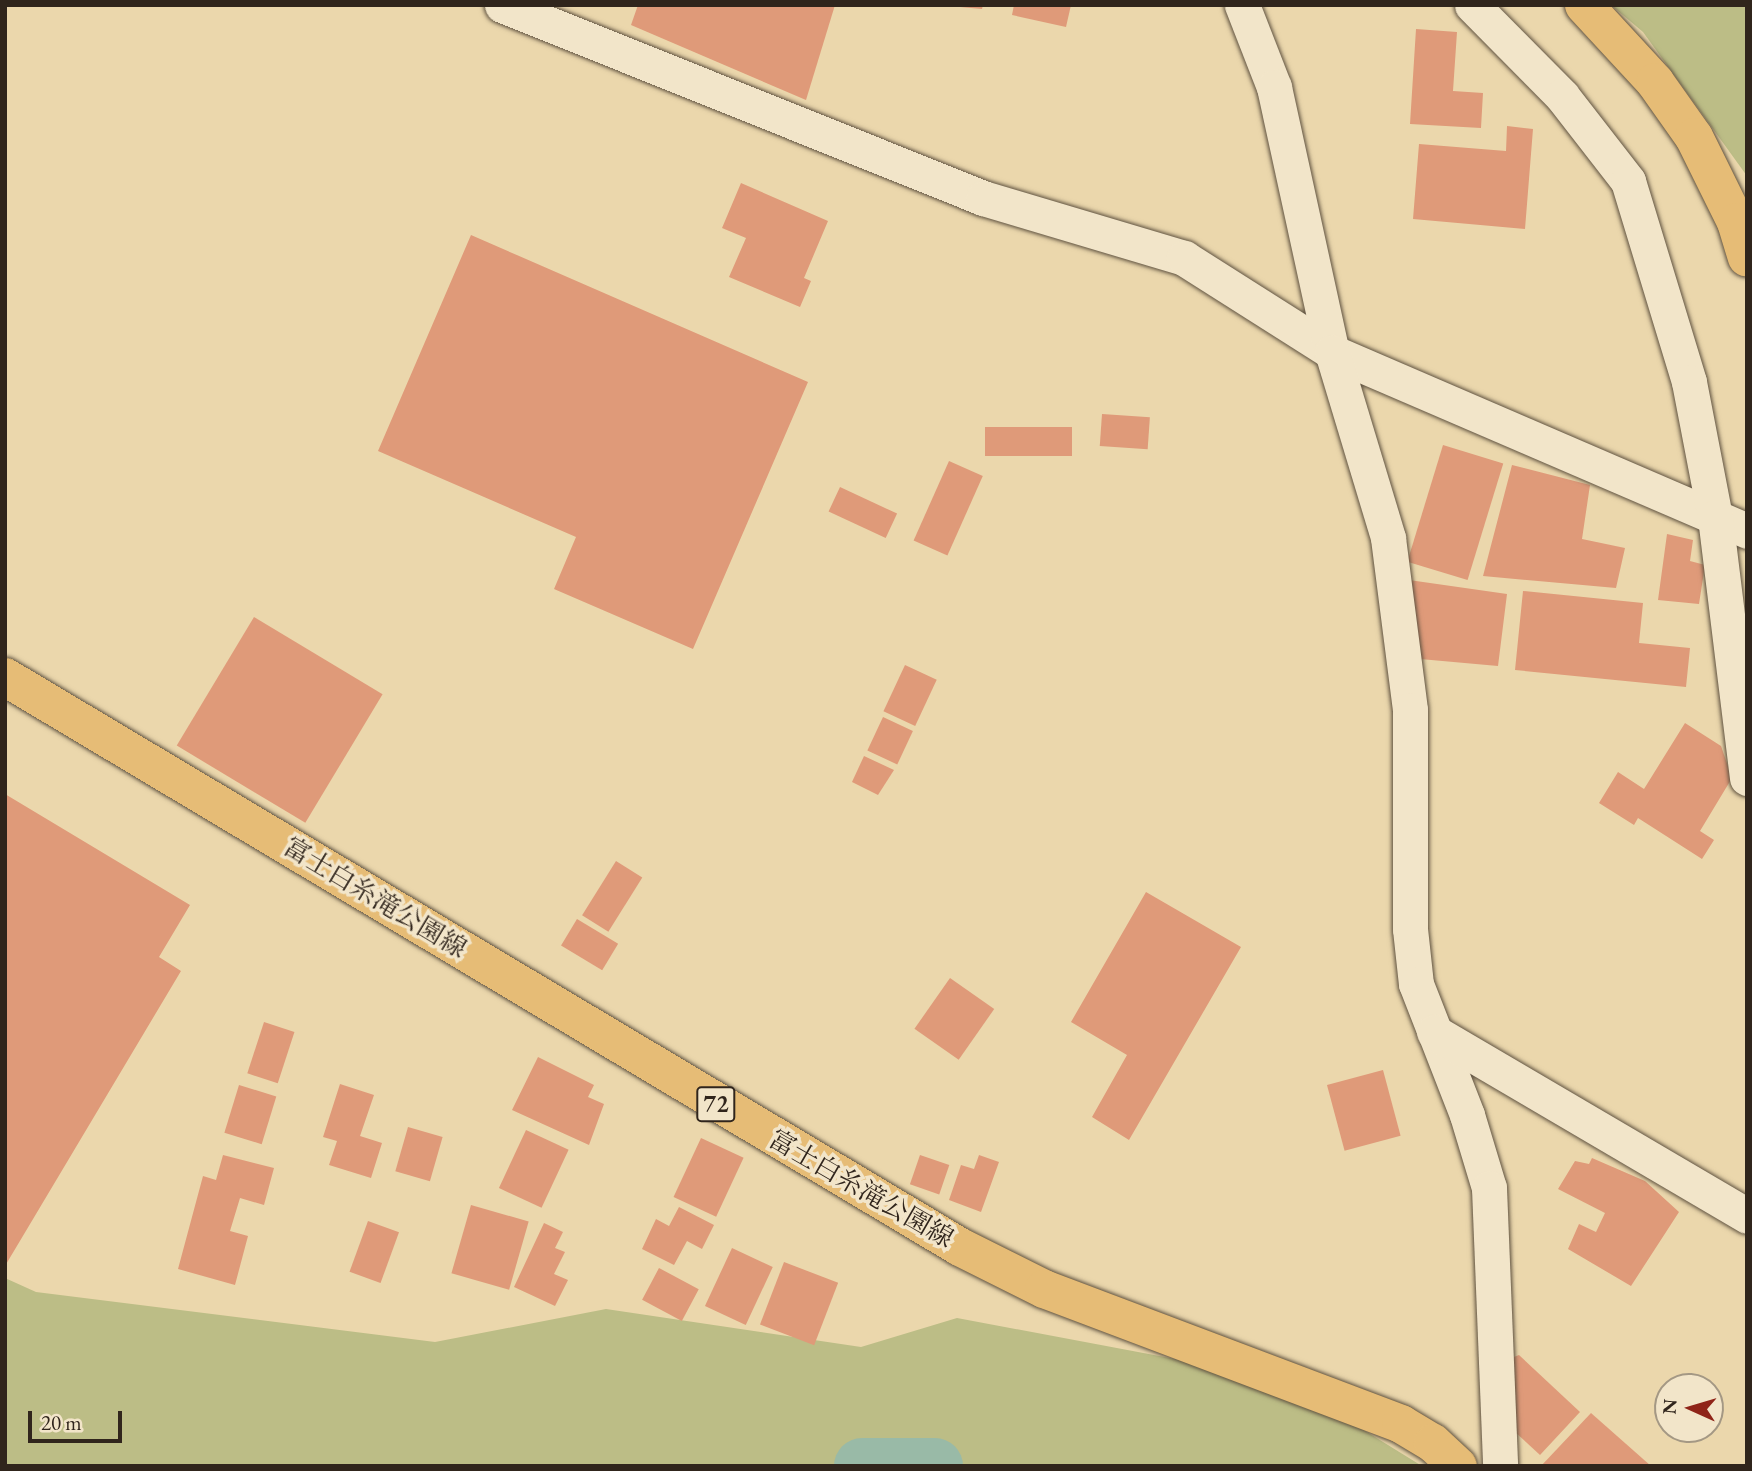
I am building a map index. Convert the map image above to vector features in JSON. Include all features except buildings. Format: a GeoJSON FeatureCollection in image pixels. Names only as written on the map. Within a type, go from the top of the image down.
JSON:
{"type":"FeatureCollection","features":[{"type":"Feature","properties":{"kind":"main road"},"geometry":{"type":"LineString","coordinates":[[1584,5],[1655,82],[1694,137],[1736,222],[1747,257]]}},
{"type":"Feature","properties":{"kind":"main road","name":"富士白糸滝公園線"},"geometry":{"type":"LineString","coordinates":[[5,677],[960,1247],[1044,1289],[1401,1424],[1433,1443],[1458,1466]]}},
{"type":"Feature","properties":{"kind":"street"},"geometry":{"type":"LineString","coordinates":[[502,5],[983,198],[1184,258],[1332,352],[1747,531]]}},
{"type":"Feature","properties":{"kind":"street"},"geometry":{"type":"LineString","coordinates":[[1242,5],[1274,87],[1332,352],[1388,538],[1410,710],[1410,929],[1416,984],[1489,1188],[1500,1466]]}},
{"type":"Feature","properties":{"kind":"street"},"geometry":{"type":"LineString","coordinates":[[1472,5],[1562,96],[1628,181],[1689,382],[1715,517],[1747,778]]}},
{"type":"Feature","properties":{"kind":"street"},"geometry":{"type":"LineString","coordinates":[[1434,1032],[1747,1216]]}},
{"type":"Feature","properties":{"kind":"green space"},"geometry":{"type":"Polygon","coordinates":[[[1611,5],[1747,5],[1747,176],[1643,32],[1611,5]]]}},
{"type":"Feature","properties":{"kind":"green space"},"geometry":{"type":"Polygon","coordinates":[[[5,1278],[36,1292],[435,1342],[606,1309],[861,1347],[957,1318],[1281,1379],[1422,1466],[5,1466],[5,1278]]]}},
{"type":"Feature","properties":{"kind":"waterway"},"geometry":{"type":"LineString","coordinates":[[862,1466],[935,1466]]}}]}
